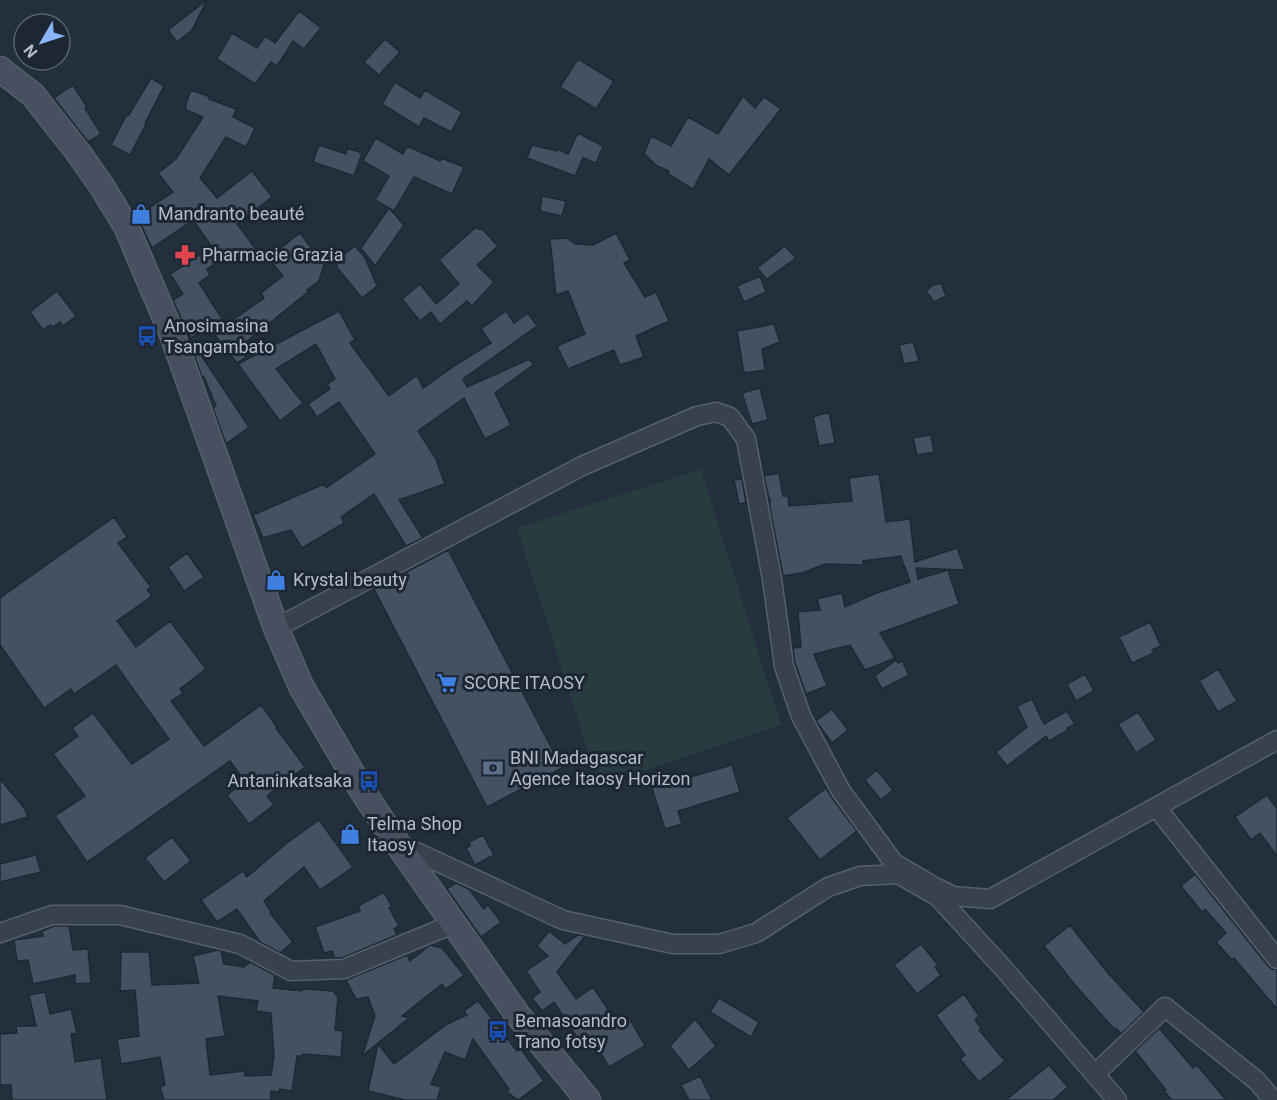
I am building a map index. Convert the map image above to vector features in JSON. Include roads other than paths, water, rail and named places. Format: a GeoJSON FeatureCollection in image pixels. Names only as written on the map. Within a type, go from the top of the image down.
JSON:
{"type":"FeatureCollection","features":[{"type":"Feature","properties":{"kind":"street"},"geometry":{"type":"LineString","coordinates":[[0,69],[33,95],[77,151],[126,226],[172,334],[276,628],[302,686],[363,792],[397,843],[517,1014],[588,1100]]}},
{"type":"Feature","properties":{"kind":"street"},"geometry":{"type":"LineString","coordinates":[[276,628],[582,466],[697,416],[716,412],[730,417],[746,439],[772,579],[784,666],[801,716],[841,790],[894,863],[935,887],[953,896],[990,899],[1277,740]]}},
{"type":"Feature","properties":{"kind":"street"},"geometry":{"type":"LineString","coordinates":[[1156,807],[1277,959]]}},
{"type":"Feature","properties":{"kind":"street"},"geometry":{"type":"LineString","coordinates":[[397,843],[563,920],[673,944],[719,944],[756,933],[828,887],[860,876],[898,874],[938,897],[1117,1100]]}},
{"type":"Feature","properties":{"kind":"street"},"geometry":{"type":"LineString","coordinates":[[0,933],[52,915],[120,915],[240,944],[291,971],[344,969],[453,924]]}},
{"type":"Feature","properties":{"kind":"street"},"geometry":{"type":"LineString","coordinates":[[1095,1074],[1165,1007],[1257,1081],[1273,1100]]}},
{"type":"Feature","properties":{"kind":"place","name":"Mandranto beauté"},"geometry":{"type":"Point","coordinates":[141,214]}},
{"type":"Feature","properties":{"kind":"place","name":"Pharmacie Grazia"},"geometry":{"type":"Point","coordinates":[185,255]}},
{"type":"Feature","properties":{"kind":"place","name":"Anosimasina Tsangambato"},"geometry":{"type":"Point","coordinates":[147,336]}},
{"type":"Feature","properties":{"kind":"place","name":"Krystal beauty"},"geometry":{"type":"Point","coordinates":[276,580]}},
{"type":"Feature","properties":{"kind":"place","name":"SCORE ITAOSY"},"geometry":{"type":"Point","coordinates":[447,683]}},
{"type":"Feature","properties":{"kind":"place","name":"BNI Madagascar Agence Itaosy Horizon"},"geometry":{"type":"Point","coordinates":[493,768]}},
{"type":"Feature","properties":{"kind":"place","name":"Antaninkatsaka"},"geometry":{"type":"Point","coordinates":[369,781]}},
{"type":"Feature","properties":{"kind":"place","name":"Telma Shop Itaosy"},"geometry":{"type":"Point","coordinates":[350,834]}},
{"type":"Feature","properties":{"kind":"place","name":"Bemasoandro Trano fotsy"},"geometry":{"type":"Point","coordinates":[498,1031]}}]}
